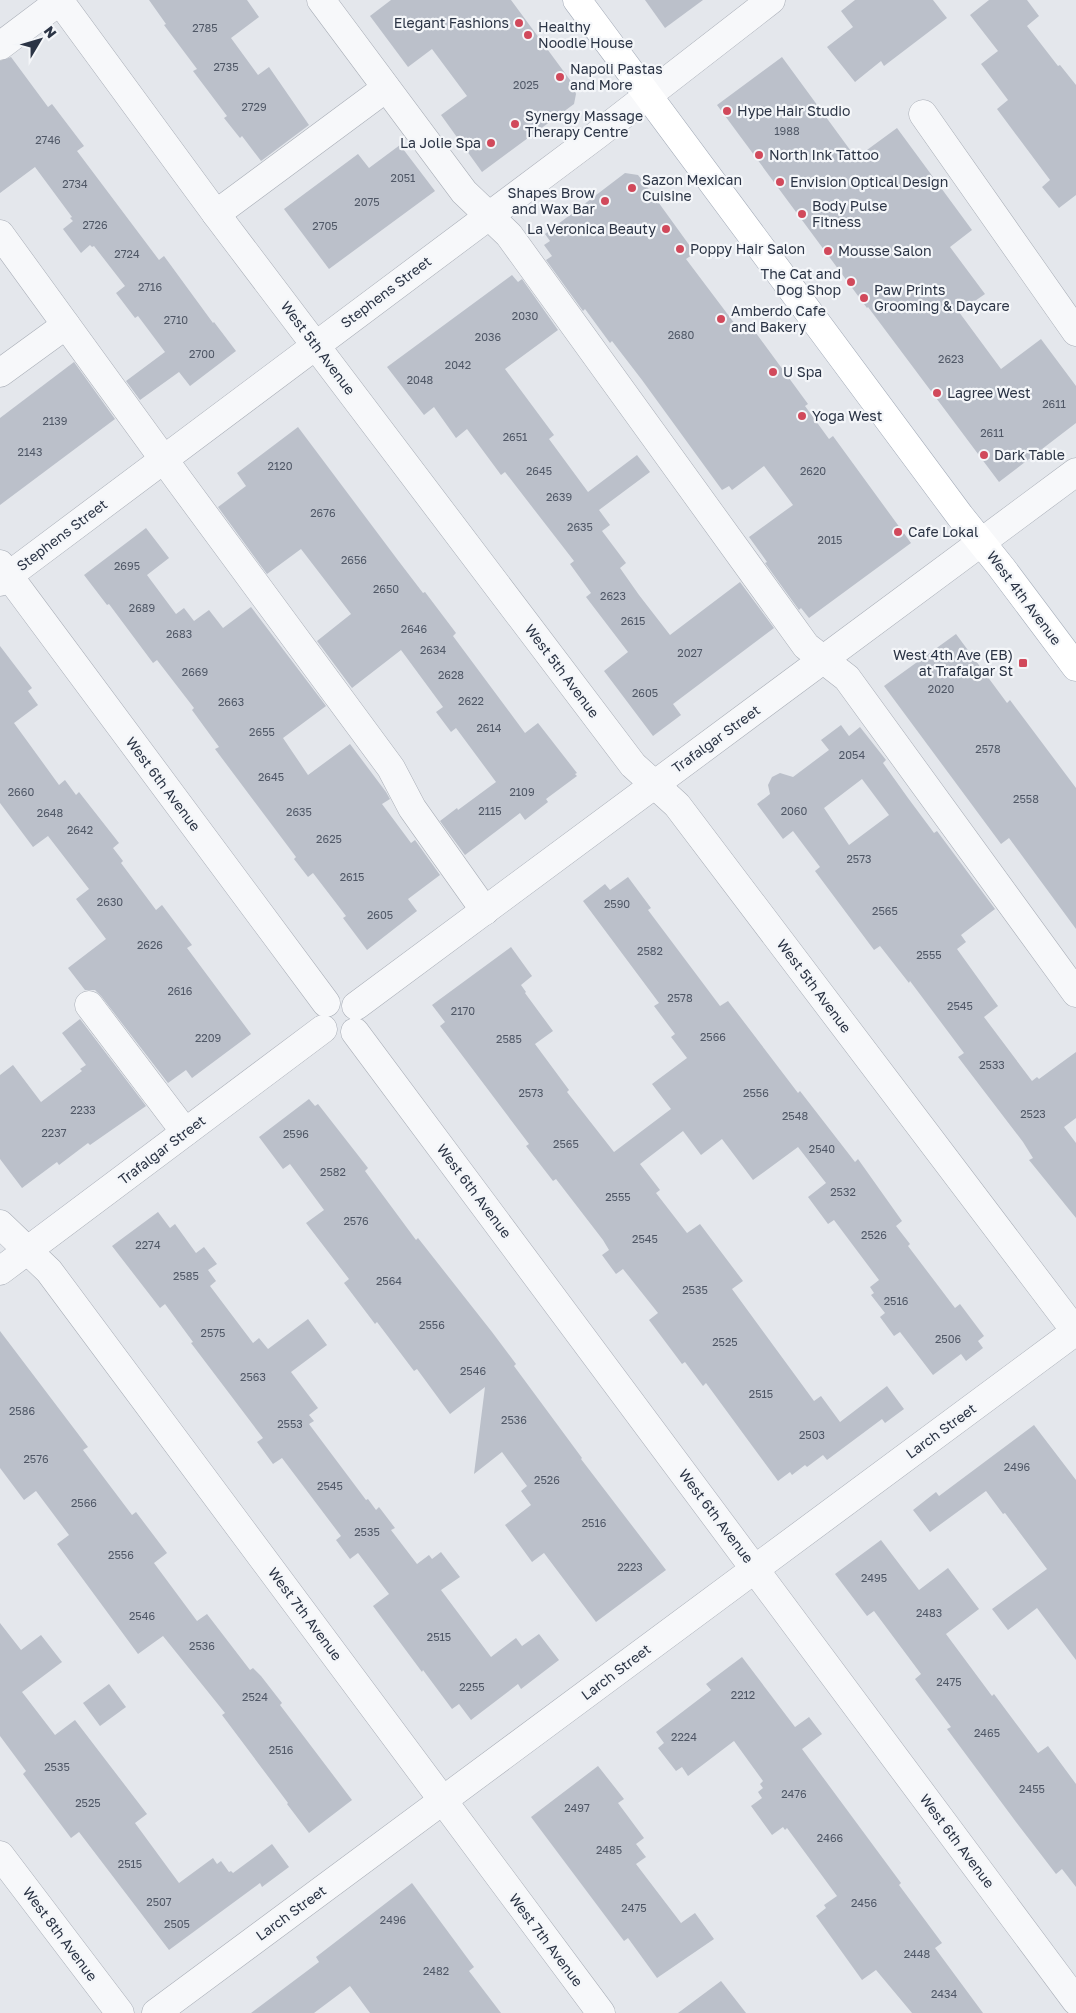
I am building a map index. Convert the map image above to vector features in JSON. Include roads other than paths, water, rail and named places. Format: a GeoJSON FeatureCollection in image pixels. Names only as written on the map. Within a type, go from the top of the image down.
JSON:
{"type":"FeatureCollection","features":[{"type":"Feature","properties":{"kind":"main road","name":"West 4th Avenue"},"geometry":{"type":"LineString","coordinates":[[577,0],[1076,668]]}},
{"type":"Feature","properties":{"kind":"street"},"geometry":{"type":"LineString","coordinates":[[0,46],[60,0]]}},
{"type":"Feature","properties":{"kind":"street","name":"West 5th Avenue"},"geometry":{"type":"LineString","coordinates":[[60,0],[216,214],[633,765],[677,805],[1076,1331]]}},
{"type":"Feature","properties":{"kind":"street"},"geometry":{"type":"LineString","coordinates":[[322,0],[464,192],[509,235],[806,646],[847,678],[1076,993]]}},
{"type":"Feature","properties":{"kind":"street","name":"Stephens Street"},"geometry":{"type":"LineString","coordinates":[[3,574],[164,459],[488,216],[771,0]]}},
{"type":"Feature","properties":{"kind":"street"},"geometry":{"type":"LineString","coordinates":[[216,214],[386,88]]}},
{"type":"Feature","properties":{"kind":"street"},"geometry":{"type":"LineString","coordinates":[[923,114],[1076,332]]}},
{"type":"Feature","properties":{"kind":"street"},"geometry":{"type":"LineString","coordinates":[[0,234],[391,768],[412,808],[485,911]]}},
{"type":"Feature","properties":{"kind":"street"},"geometry":{"type":"LineString","coordinates":[[0,374],[66,325]]}},
{"type":"Feature","properties":{"kind":"street","name":"Trafalgar Street"},"geometry":{"type":"LineString","coordinates":[[356,1019],[485,911],[1076,472]]}},
{"type":"Feature","properties":{"kind":"street","name":"West 6th Avenue"},"geometry":{"type":"LineString","coordinates":[[3,574],[326,1003]]}},
{"type":"Feature","properties":{"kind":"street"},"geometry":{"type":"LineString","coordinates":[[338,997],[346,998],[356,1019],[350,1036],[338,1038],[327,1034],[319,1018],[322,1007],[338,997]]}},
{"type":"Feature","properties":{"kind":"street"},"geometry":{"type":"LineString","coordinates":[[89,1005],[186,1132]]}},
{"type":"Feature","properties":{"kind":"street","name":"West 6th Avenue"},"geometry":{"type":"LineString","coordinates":[[356,1019],[754,1569],[1076,2001]]}},
{"type":"Feature","properties":{"kind":"street","name":"Trafalgar Street"},"geometry":{"type":"LineString","coordinates":[[0,1271],[323,1029]]}},
{"type":"Feature","properties":{"kind":"street","name":"West 7th Avenue"},"geometry":{"type":"LineString","coordinates":[[0,1224],[49,1271],[601,2013]]}},
{"type":"Feature","properties":{"kind":"street","name":"Larch Street"},"geometry":{"type":"LineString","coordinates":[[156,2013],[1076,1331]]}},
{"type":"Feature","properties":{"kind":"street","name":"West 8th Avenue"},"geometry":{"type":"LineString","coordinates":[[0,1855],[120,2013]]}},
{"type":"Feature","properties":{"kind":"place","name":"Elegant Fashions"},"geometry":{"type":"Point","coordinates":[519,23]}},
{"type":"Feature","properties":{"kind":"place","name":"Healthy Noodle House"},"geometry":{"type":"Point","coordinates":[528,35]}},
{"type":"Feature","properties":{"kind":"place","name":"Napoli Pastas and More"},"geometry":{"type":"Point","coordinates":[560,77]}},
{"type":"Feature","properties":{"kind":"place","name":"Hype Hair Studio"},"geometry":{"type":"Point","coordinates":[727,111]}},
{"type":"Feature","properties":{"kind":"place","name":"Synergy Massage Therapy Centre"},"geometry":{"type":"Point","coordinates":[515,124]}},
{"type":"Feature","properties":{"kind":"place","name":"La Jolie Spa"},"geometry":{"type":"Point","coordinates":[491,143]}},
{"type":"Feature","properties":{"kind":"place","name":"North Ink Tattoo"},"geometry":{"type":"Point","coordinates":[759,155]}},
{"type":"Feature","properties":{"kind":"place","name":"Envision Optical Design"},"geometry":{"type":"Point","coordinates":[780,182]}},
{"type":"Feature","properties":{"kind":"place","name":"Sazon Mexican Cuisine"},"geometry":{"type":"Point","coordinates":[632,188]}},
{"type":"Feature","properties":{"kind":"place","name":"Shapes Brow and Wax Bar"},"geometry":{"type":"Point","coordinates":[605,201]}},
{"type":"Feature","properties":{"kind":"place","name":"Body Pulse Fitness"},"geometry":{"type":"Point","coordinates":[802,214]}},
{"type":"Feature","properties":{"kind":"place","name":"La Veronica Beauty"},"geometry":{"type":"Point","coordinates":[666,229]}},
{"type":"Feature","properties":{"kind":"place","name":"Poppy Hair Salon"},"geometry":{"type":"Point","coordinates":[680,249]}},
{"type":"Feature","properties":{"kind":"place","name":"Mousse Salon"},"geometry":{"type":"Point","coordinates":[828,251]}},
{"type":"Feature","properties":{"kind":"place","name":"The Cat and Dog Shop"},"geometry":{"type":"Point","coordinates":[851,282]}},
{"type":"Feature","properties":{"kind":"place","name":"Paw Prints Grooming & Daycare"},"geometry":{"type":"Point","coordinates":[864,298]}},
{"type":"Feature","properties":{"kind":"place","name":"Amberdo Cafe and Bakery"},"geometry":{"type":"Point","coordinates":[721,319]}},
{"type":"Feature","properties":{"kind":"place","name":"U Spa"},"geometry":{"type":"Point","coordinates":[773,372]}},
{"type":"Feature","properties":{"kind":"place","name":"Lagree West"},"geometry":{"type":"Point","coordinates":[937,393]}},
{"type":"Feature","properties":{"kind":"place","name":"Yoga West"},"geometry":{"type":"Point","coordinates":[802,416]}},
{"type":"Feature","properties":{"kind":"place","name":"Dark Table"},"geometry":{"type":"Point","coordinates":[984,455]}},
{"type":"Feature","properties":{"kind":"place","name":"Cafe Lokal"},"geometry":{"type":"Point","coordinates":[898,532]}},
{"type":"Feature","properties":{"kind":"place","name":"West 4th Ave (EB) at Trafalgar St"},"geometry":{"type":"Point","coordinates":[1023,663]}}]}
